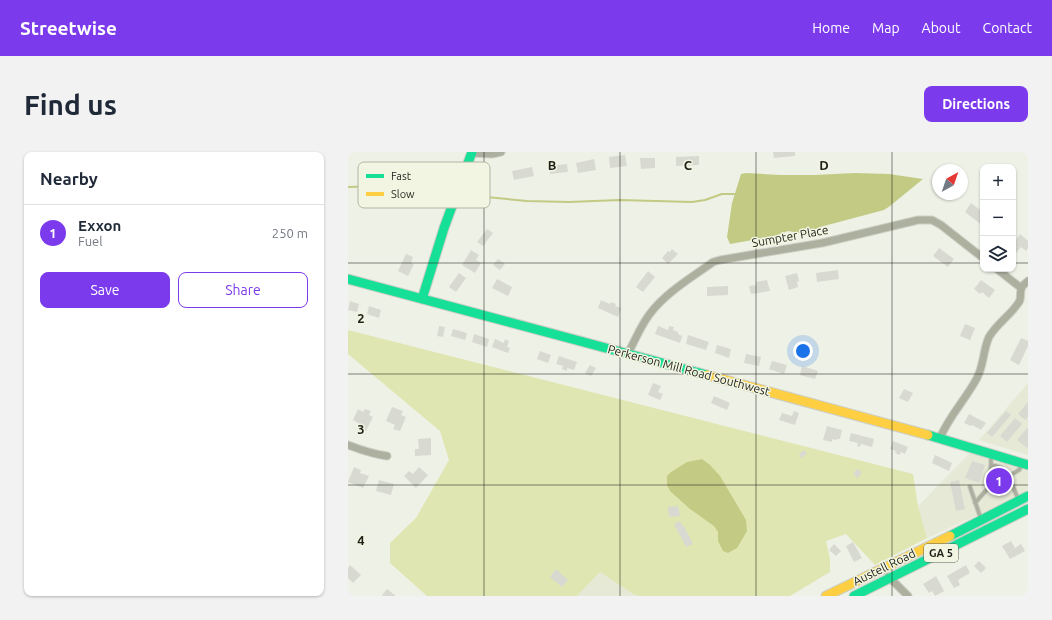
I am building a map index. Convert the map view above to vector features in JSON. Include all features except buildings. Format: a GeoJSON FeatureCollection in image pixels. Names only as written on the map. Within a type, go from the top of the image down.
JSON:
{"type":"FeatureCollection","features":[{"type":"Feature","properties":{"kind":"street"},"geometry":{"type":"LineString","coordinates":[[468,162],[472,152],[492,154],[501,152]]}},
{"type":"Feature","properties":{"kind":"street"},"geometry":{"type":"LineString","coordinates":[[422,299],[451,208]]}},
{"type":"Feature","properties":{"kind":"street","name":"Sumpter Place"},"geometry":{"type":"LineString","coordinates":[[628,353],[643,324],[654,308],[713,262],[720,260],[822,243],[918,220],[932,220],[942,225],[980,256]]}},
{"type":"Feature","properties":{"kind":"street"},"geometry":{"type":"LineString","coordinates":[[1001,272],[1021,288]]}},
{"type":"Feature","properties":{"kind":"street","name":"Perkerson Mill Road Southwest"},"geometry":{"type":"LineString","coordinates":[[348,279],[940,438],[1026,464]]}},
{"type":"Feature","properties":{"kind":"street"},"geometry":{"type":"LineString","coordinates":[[940,438],[977,378],[983,364],[989,337],[1000,322],[1008,316],[1020,301],[1021,288],[1028,281]]}},
{"type":"Feature","properties":{"kind":"street"},"geometry":{"type":"LineString","coordinates":[[348,445],[364,451],[387,456]]}},
{"type":"Feature","properties":{"kind":"street","name":"Austell Road"},"geometry":{"type":"LineString","coordinates":[[826,596],[1028,496]]}},
{"type":"Feature","properties":{"kind":"street","name":"Austell Road"},"geometry":{"type":"LineString","coordinates":[[854,596],[1028,509]]}},
{"type":"Feature","properties":{"kind":"street"},"geometry":{"type":"LineString","coordinates":[[877,571],[890,578],[908,596]]}},
{"type":"Feature","properties":{"kind":"lane"},"geometry":{"type":"LineString","coordinates":[[975,503],[989,487],[991,453]]}},
{"type":"Feature","properties":{"kind":"lane"},"geometry":{"type":"LineString","coordinates":[[1009,476],[1026,464]]}},
{"type":"Feature","properties":{"kind":"lane"},"geometry":{"type":"LineString","coordinates":[[991,465],[1007,471],[1019,500]]}},
{"type":"Feature","properties":{"kind":"lane"},"geometry":{"type":"LineString","coordinates":[[970,487],[981,520]]}},
{"type":"Feature","properties":{"kind":"shaded area"},"geometry":{"type":"Polygon","coordinates":[[[855,173],[889,174],[923,179],[884,210],[820,227],[805,234],[788,231],[775,236],[730,244],[727,237],[732,203],[741,174],[781,175],[855,173]]]}},
{"type":"Feature","properties":{"kind":"shaded area"},"geometry":{"type":"Polygon","coordinates":[[[348,330],[913,474],[918,506],[927,538],[875,565],[846,534],[826,541],[830,559],[830,572],[790,596],[640,596],[633,594],[600,572],[577,596],[427,596],[390,563],[390,543],[416,518],[449,460],[440,431],[348,354],[348,330]]]}},
{"type":"Feature","properties":{"kind":"shaded area"},"geometry":{"type":"Polygon","coordinates":[[[1028,383],[1028,455],[979,440],[1028,383]]]}},
{"type":"Feature","properties":{"kind":"shaded area"},"geometry":{"type":"Polygon","coordinates":[[[971,452],[1028,471],[1028,492],[927,538],[918,506],[971,452]]]}},
{"type":"Feature","properties":{"kind":"shaded area"},"geometry":{"type":"Polygon","coordinates":[[[702,459],[720,476],[746,520],[747,531],[737,548],[728,553],[723,551],[718,541],[718,532],[714,526],[690,509],[670,491],[667,485],[667,476],[671,472],[687,462],[702,459]]]}},
{"type":"Feature","properties":{"kind":"shaded area"},"geometry":{"type":"Polygon","coordinates":[[[600,572],[633,594],[640,596],[577,596],[600,572]]]}},
{"type":"Feature","properties":{"kind":"waterway"},"geometry":{"type":"LineString","coordinates":[[348,187],[358,187]]}},
{"type":"Feature","properties":{"kind":"waterway"},"geometry":{"type":"LineString","coordinates":[[490,197],[527,201],[569,202],[619,200],[692,202],[705,200],[722,194],[735,194]]}},
{"type":"Feature","properties":{"kind":"traffic: fast"},"geometry":{"type":"LineString","coordinates":[[468,162],[472,152]]}},
{"type":"Feature","properties":{"kind":"traffic: fast"},"geometry":{"type":"LineString","coordinates":[[422,299],[451,208]]}},
{"type":"Feature","properties":{"kind":"traffic: fast"},"geometry":{"type":"LineString","coordinates":[[348,279],[707,375]]}},
{"type":"Feature","properties":{"kind":"traffic: fast"},"geometry":{"type":"LineString","coordinates":[[928,435],[1028,465]]}},
{"type":"Feature","properties":{"kind":"traffic: fast"},"geometry":{"type":"LineString","coordinates":[[950,536],[1028,496]]}},
{"type":"Feature","properties":{"kind":"traffic: fast"},"geometry":{"type":"LineString","coordinates":[[854,596],[1028,509]]}},
{"type":"Feature","properties":{"kind":"traffic: slow"},"geometry":{"type":"LineString","coordinates":[[707,375],[928,435]]}},
{"type":"Feature","properties":{"kind":"traffic: slow"},"geometry":{"type":"LineString","coordinates":[[826,596],[950,536]]}},
{"type":"Feature","properties":{"kind":"place","name":"Exxon"},"geometry":{"type":"Point","coordinates":[999,481]}}]}
